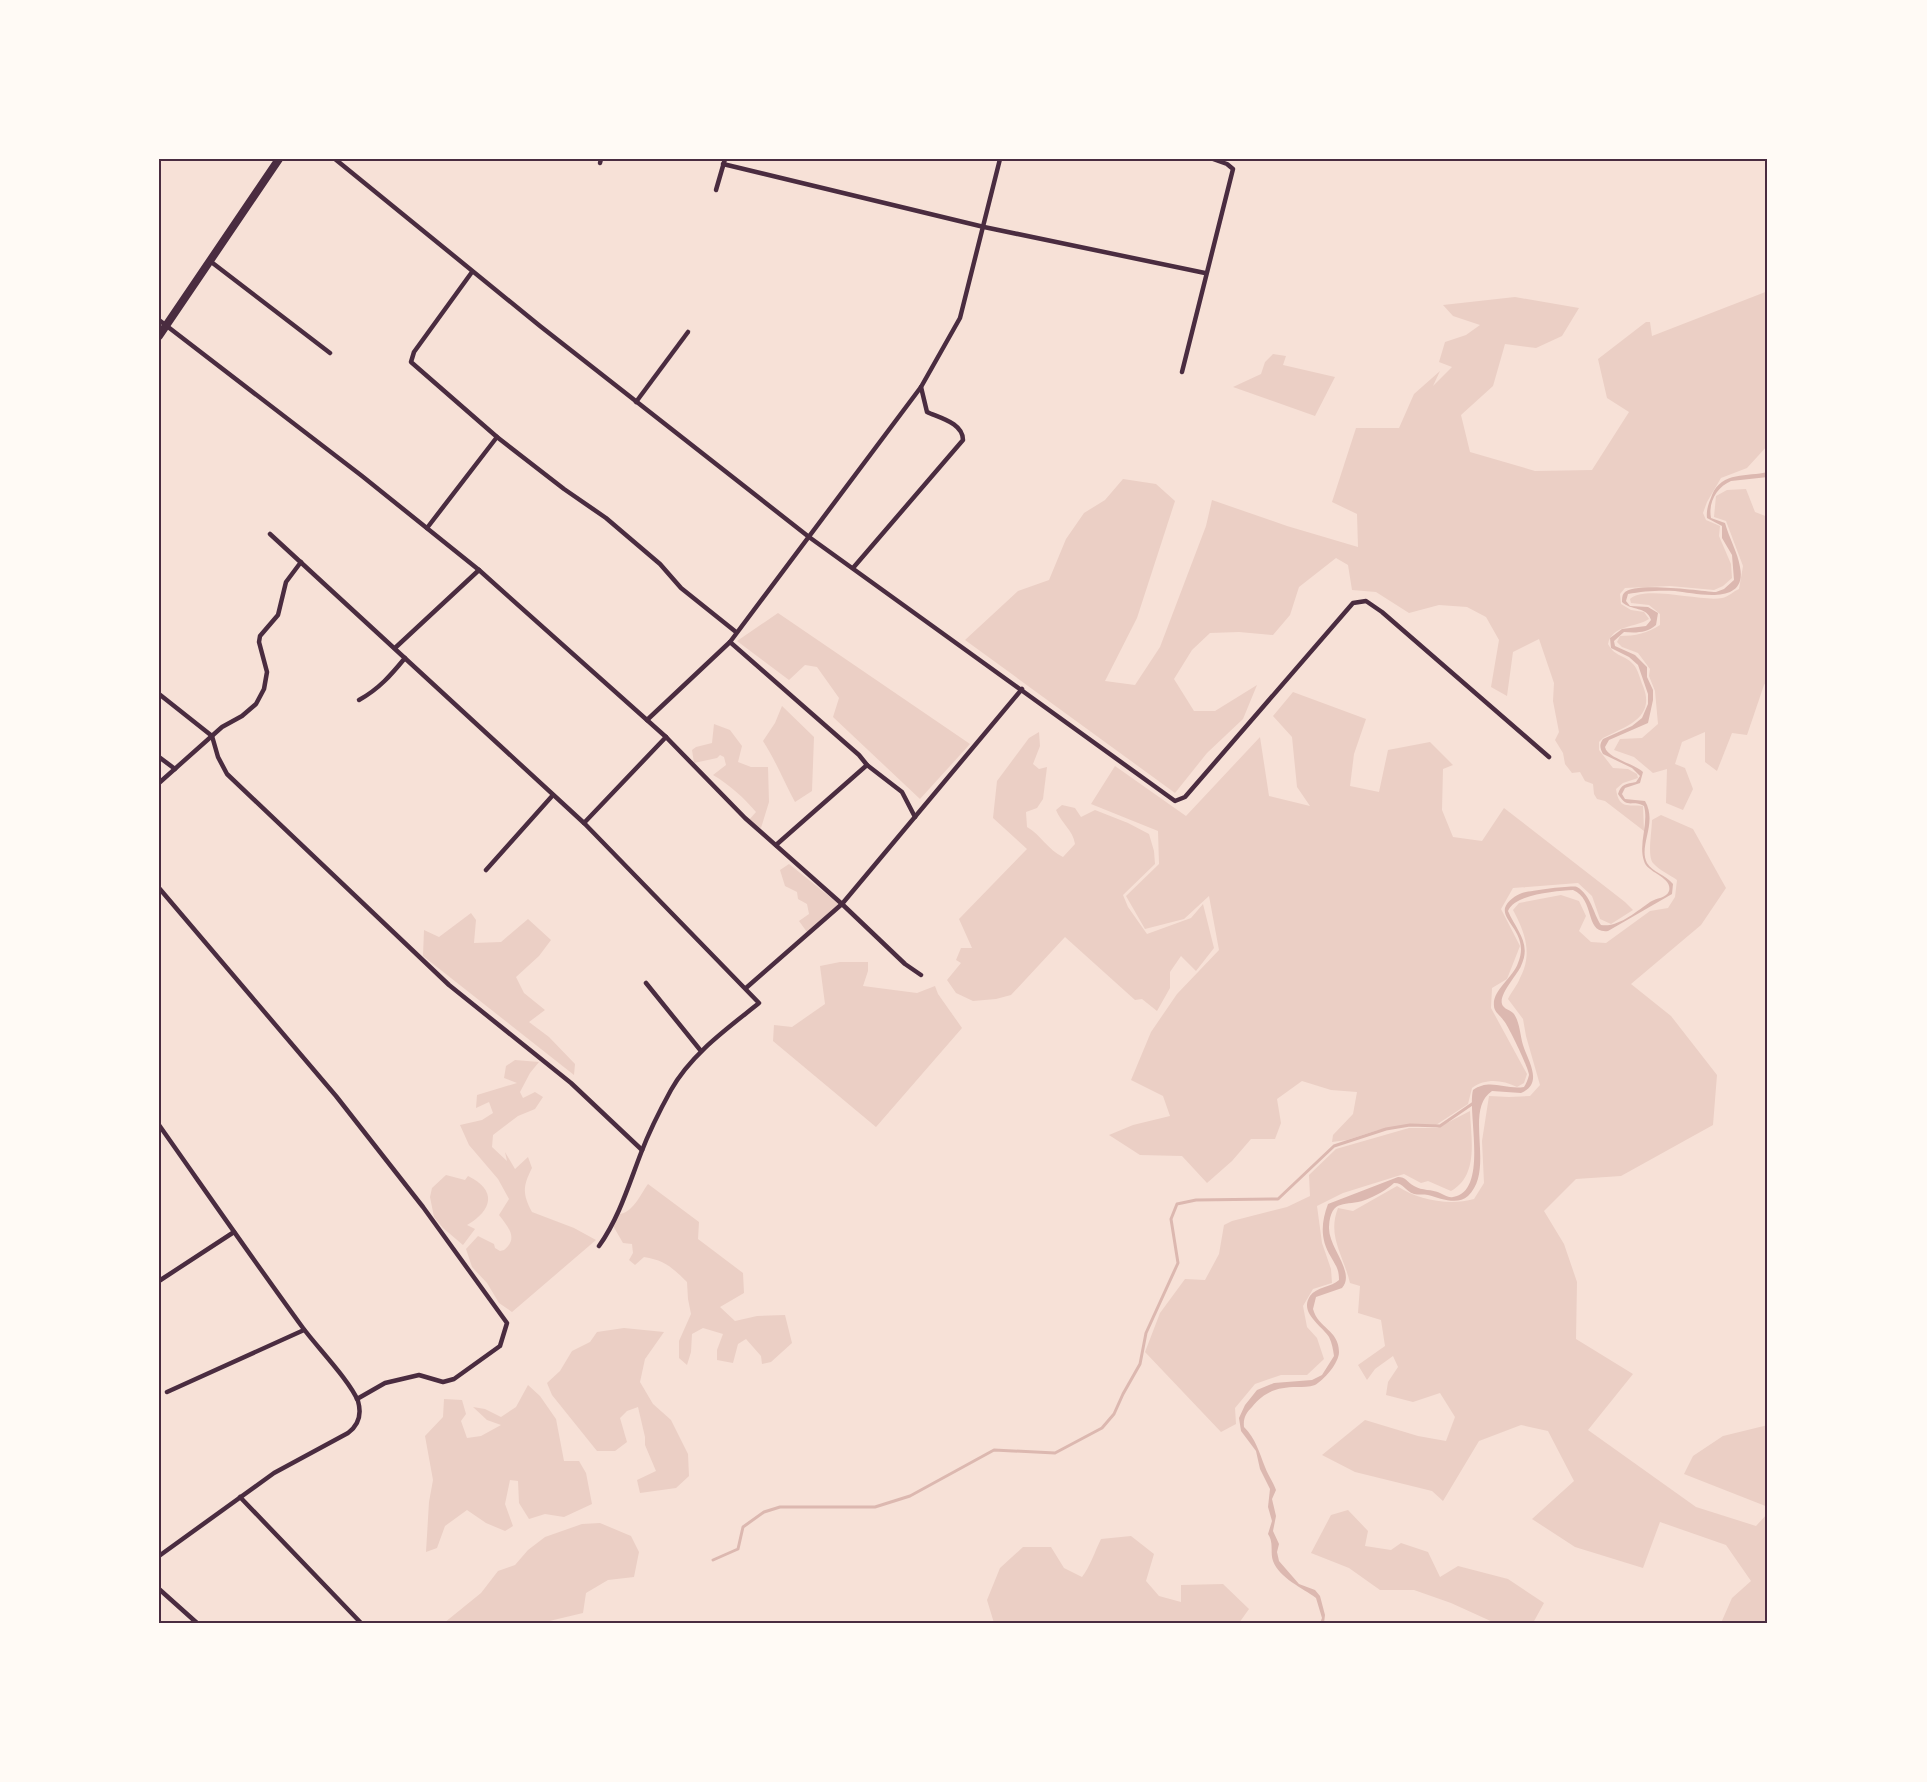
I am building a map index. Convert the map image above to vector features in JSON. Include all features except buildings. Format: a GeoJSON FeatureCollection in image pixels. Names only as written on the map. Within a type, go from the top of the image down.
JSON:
{"type":"FeatureCollection","features":[{"type":"Feature","properties":{"kind":"main road"},"geometry":{"type":"LineString","coordinates":[[159,336],[162,323],[210,261],[279,159]]}},
{"type":"Feature","properties":{"kind":"street"},"geometry":{"type":"LineString","coordinates":[[335,159],[472,272],[809,537],[1175,801],[1180,800],[1353,603],[1366,601],[1382,612],[1549,757]]}},
{"type":"Feature","properties":{"kind":"street"},"geometry":{"type":"LineString","coordinates":[[647,720],[730,642],[921,387],[960,318],[1000,159]]}},
{"type":"Feature","properties":{"kind":"street"},"geometry":{"type":"LineString","coordinates":[[1182,372],[1205,273],[1233,169],[1213,159]]}},
{"type":"Feature","properties":{"kind":"street"},"geometry":{"type":"LineString","coordinates":[[716,190],[724,161],[984,227],[1205,273]]}},
{"type":"Feature","properties":{"kind":"street"},"geometry":{"type":"LineString","coordinates":[[210,261],[330,353]]}},
{"type":"Feature","properties":{"kind":"street"},"geometry":{"type":"LineString","coordinates":[[472,272],[414,352],[411,363],[497,437],[606,518],[660,564],[681,588],[736,632]]}},
{"type":"Feature","properties":{"kind":"street"},"geometry":{"type":"LineString","coordinates":[[162,323],[362,476],[479,570],[666,737],[745,818],[842,904],[905,964],[921,975]]}},
{"type":"Feature","properties":{"kind":"street"},"geometry":{"type":"LineString","coordinates":[[636,402],[688,332]]}},
{"type":"Feature","properties":{"kind":"street"},"geometry":{"type":"LineString","coordinates":[[853,568],[963,440],[963,434],[957,426],[927,412],[921,387]]}},
{"type":"Feature","properties":{"kind":"street"},"geometry":{"type":"LineString","coordinates":[[426,528],[497,437]]}},
{"type":"Feature","properties":{"kind":"street"},"geometry":{"type":"LineString","coordinates":[[270,534],[584,823],[759,1003],[701,1051],[671,1088],[642,1150],[627,1192],[607,1234],[599,1245]]}},
{"type":"Feature","properties":{"kind":"street"},"geometry":{"type":"LineString","coordinates":[[159,783],[212,736],[256,704],[264,689],[267,672],[259,642],[260,636],[278,615],[286,582],[301,562]]}},
{"type":"Feature","properties":{"kind":"street"},"geometry":{"type":"LineString","coordinates":[[395,648],[479,570]]}},
{"type":"Feature","properties":{"kind":"street"},"geometry":{"type":"LineString","coordinates":[[730,642],[867,765],[902,792],[915,817]]}},
{"type":"Feature","properties":{"kind":"street"},"geometry":{"type":"LineString","coordinates":[[359,700],[387,680],[405,658]]}},
{"type":"Feature","properties":{"kind":"street"},"geometry":{"type":"LineString","coordinates":[[746,988],[842,904],[1022,689]]}},
{"type":"Feature","properties":{"kind":"street"},"geometry":{"type":"LineString","coordinates":[[159,694],[212,736],[218,757],[227,774],[449,985],[571,1083],[642,1150]]}},
{"type":"Feature","properties":{"kind":"street"},"geometry":{"type":"LineString","coordinates":[[584,823],[666,737]]}},
{"type":"Feature","properties":{"kind":"street"},"geometry":{"type":"LineString","coordinates":[[159,757],[175,769]]}},
{"type":"Feature","properties":{"kind":"street"},"geometry":{"type":"LineString","coordinates":[[776,845],[867,765]]}},
{"type":"Feature","properties":{"kind":"street"},"geometry":{"type":"LineString","coordinates":[[486,870],[553,795]]}},
{"type":"Feature","properties":{"kind":"street"},"geometry":{"type":"LineString","coordinates":[[159,888],[336,1096],[423,1207],[507,1323],[500,1346],[454,1379],[443,1382],[419,1375],[385,1383],[357,1399]]}},
{"type":"Feature","properties":{"kind":"street"},"geometry":{"type":"LineString","coordinates":[[646,983],[701,1051]]}},
{"type":"Feature","properties":{"kind":"street"},"geometry":{"type":"LineString","coordinates":[[159,1125],[304,1329],[357,1399],[360,1409],[359,1420],[355,1427],[327,1446],[274,1473],[159,1556]]}},
{"type":"Feature","properties":{"kind":"street"},"geometry":{"type":"LineString","coordinates":[[159,1281],[234,1232]]}},
{"type":"Feature","properties":{"kind":"street"},"geometry":{"type":"LineString","coordinates":[[167,1392],[304,1329]]}},
{"type":"Feature","properties":{"kind":"street"},"geometry":{"type":"LineString","coordinates":[[240,1497],[361,1623]]}},
{"type":"Feature","properties":{"kind":"street"},"geometry":{"type":"LineString","coordinates":[[159,1589],[197,1623]]}},
{"type":"Feature","properties":{"kind":"shaded area"},"geometry":{"type":"Polygon","coordinates":[[[1768,291],[1768,445],[1747,468],[1721,478],[1703,513],[1706,520],[1720,526],[1719,536],[1731,564],[1732,578],[1714,590],[1670,586],[1625,588],[1620,594],[1621,604],[1631,610],[1644,612],[1649,619],[1614,633],[1608,644],[1614,652],[1633,664],[1646,697],[1642,713],[1636,720],[1603,738],[1599,742],[1599,750],[1613,768],[1628,769],[1637,774],[1638,778],[1623,783],[1616,789],[1619,800],[1625,805],[1643,806],[1644,831],[1605,801],[1597,799],[1593,784],[1585,781],[1580,772],[1572,773],[1565,764],[1563,753],[1555,740],[1559,732],[1553,701],[1554,683],[1539,639],[1513,652],[1507,696],[1491,687],[1499,640],[1486,617],[1467,607],[1439,605],[1409,613],[1376,592],[1352,590],[1348,565],[1336,558],[1299,587],[1290,615],[1273,635],[1239,632],[1210,633],[1192,650],[1174,679],[1194,711],[1215,711],[1257,685],[1243,719],[1207,753],[1175,793],[965,640],[1018,591],[1049,580],[1066,539],[1084,513],[1105,500],[1123,479],[1156,484],[1175,501],[1137,618],[1105,681],[1135,685],[1160,647],[1206,526],[1212,500],[1358,547],[1357,514],[1332,502],[1356,428],[1399,428],[1414,394],[1440,371],[1433,386],[1452,367],[1439,362],[1445,342],[1466,335],[1480,325],[1453,316],[1443,305],[1515,297],[1579,308],[1562,336],[1536,348],[1505,344],[1493,386],[1461,415],[1470,452],[1535,471],[1592,470],[1629,412],[1607,398],[1598,359],[1646,322],[1650,322],[1652,336],[1768,291]]]}},
{"type":"Feature","properties":{"kind":"shaded area"},"geometry":{"type":"Polygon","coordinates":[[[1273,354],[1286,356],[1283,365],[1335,377],[1315,416],[1233,387],[1261,374],[1265,362],[1273,354]]]}},
{"type":"Feature","properties":{"kind":"shaded area"},"geometry":{"type":"Polygon","coordinates":[[[1768,472],[1768,477],[1731,481],[1718,491],[1712,501],[1711,518],[1725,523],[1739,562],[1740,580],[1736,588],[1718,595],[1675,591],[1645,591],[1628,594],[1626,601],[1630,606],[1648,607],[1658,613],[1656,625],[1641,632],[1624,632],[1614,641],[1615,646],[1635,655],[1647,667],[1653,700],[1648,723],[1609,740],[1605,747],[1610,754],[1643,772],[1640,783],[1625,788],[1622,794],[1625,799],[1645,801],[1650,818],[1645,849],[1647,863],[1673,884],[1672,894],[1608,931],[1601,931],[1596,927],[1585,901],[1573,890],[1537,894],[1512,905],[1508,911],[1522,937],[1525,950],[1521,966],[1505,991],[1502,1002],[1503,1006],[1514,1014],[1518,1021],[1523,1045],[1531,1065],[1532,1084],[1521,1093],[1492,1091],[1484,1100],[1479,1126],[1479,1171],[1476,1185],[1464,1199],[1448,1200],[1414,1194],[1400,1184],[1394,1183],[1373,1197],[1336,1207],[1330,1218],[1329,1227],[1333,1243],[1344,1267],[1345,1282],[1342,1288],[1316,1297],[1313,1309],[1319,1321],[1336,1339],[1339,1352],[1337,1361],[1319,1383],[1272,1391],[1261,1398],[1245,1416],[1244,1427],[1254,1441],[1276,1490],[1272,1499],[1276,1516],[1273,1531],[1279,1544],[1277,1552],[1279,1561],[1299,1584],[1315,1590],[1320,1596],[1325,1615],[1324,1623],[1320,1623],[1322,1618],[1316,1598],[1280,1573],[1273,1561],[1268,1534],[1272,1521],[1268,1507],[1270,1489],[1260,1469],[1256,1451],[1241,1431],[1239,1418],[1245,1405],[1257,1390],[1274,1383],[1312,1380],[1322,1375],[1334,1356],[1329,1337],[1312,1318],[1307,1308],[1307,1302],[1313,1293],[1339,1280],[1337,1268],[1323,1237],[1323,1224],[1328,1204],[1398,1177],[1417,1188],[1450,1197],[1464,1192],[1474,1167],[1473,1090],[1485,1085],[1524,1087],[1529,1075],[1526,1065],[1510,1031],[1494,1006],[1499,989],[1515,968],[1521,953],[1521,944],[1505,913],[1508,903],[1522,893],[1559,887],[1577,887],[1589,899],[1601,925],[1607,925],[1621,921],[1668,893],[1667,882],[1646,865],[1642,854],[1644,806],[1624,802],[1618,794],[1622,786],[1636,782],[1640,776],[1632,768],[1603,754],[1601,748],[1603,739],[1632,726],[1642,718],[1648,704],[1648,694],[1638,665],[1629,657],[1611,648],[1610,638],[1622,629],[1646,626],[1651,620],[1646,613],[1630,607],[1622,602],[1623,594],[1630,589],[1653,587],[1716,592],[1724,589],[1734,580],[1732,555],[1722,538],[1722,526],[1707,518],[1709,503],[1716,487],[1729,478],[1768,472]]]}},
{"type":"Feature","properties":{"kind":"shaded area"},"geometry":{"type":"Polygon","coordinates":[[[1746,489],[1755,512],[1768,517],[1768,679],[1747,735],[1732,733],[1717,771],[1705,762],[1705,732],[1682,742],[1675,764],[1685,768],[1693,789],[1683,810],[1666,803],[1667,769],[1653,773],[1634,757],[1614,750],[1620,739],[1642,738],[1658,724],[1655,691],[1649,676],[1650,669],[1638,653],[1622,647],[1617,642],[1620,636],[1641,634],[1660,625],[1660,614],[1649,605],[1631,603],[1630,599],[1637,595],[1660,594],[1713,599],[1724,597],[1739,589],[1743,566],[1726,521],[1714,517],[1716,496],[1727,490],[1746,489]]]}},
{"type":"Feature","properties":{"kind":"shaded area"},"geometry":{"type":"Polygon","coordinates":[[[778,613],[970,744],[920,799],[833,717],[839,698],[817,667],[805,665],[789,680],[737,641],[778,613]]]}},
{"type":"Feature","properties":{"kind":"shaded area"},"geometry":{"type":"Polygon","coordinates":[[[1293,692],[1366,719],[1354,754],[1350,786],[1379,792],[1388,750],[1430,742],[1453,765],[1443,769],[1442,810],[1453,837],[1482,841],[1504,808],[1633,910],[1611,924],[1600,919],[1592,896],[1578,883],[1513,888],[1501,909],[1520,946],[1507,979],[1492,988],[1491,1008],[1527,1074],[1524,1083],[1517,1087],[1494,1081],[1477,1085],[1472,1088],[1468,1104],[1436,1125],[1411,1124],[1332,1142],[1333,1135],[1353,1114],[1357,1092],[1331,1090],[1302,1081],[1277,1099],[1281,1123],[1275,1139],[1251,1139],[1232,1161],[1207,1183],[1182,1156],[1140,1155],[1109,1135],[1133,1125],[1170,1116],[1163,1096],[1131,1080],[1151,1032],[1177,994],[1219,950],[1209,896],[1184,919],[1145,929],[1126,896],[1159,864],[1158,831],[1091,804],[1115,766],[1186,816],[1260,737],[1269,796],[1310,806],[1297,787],[1292,737],[1273,716],[1293,692]]]}},
{"type":"Feature","properties":{"kind":"shaded area"},"geometry":{"type":"Polygon","coordinates":[[[782,706],[814,737],[812,791],[795,802],[763,741],[775,723],[782,706]]]}},
{"type":"Feature","properties":{"kind":"shaded area"},"geometry":{"type":"Polygon","coordinates":[[[714,724],[730,730],[742,746],[738,762],[751,767],[768,767],[769,802],[761,828],[748,821],[756,812],[731,787],[713,775],[726,765],[724,757],[720,755],[717,758],[694,763],[692,750],[712,743],[714,724]]]}},
{"type":"Feature","properties":{"kind":"shaded area"},"geometry":{"type":"Polygon","coordinates":[[[1039,732],[1040,746],[1033,764],[1039,769],[1047,767],[1043,799],[1037,808],[1026,812],[1027,827],[1063,857],[1075,844],[1056,810],[1062,805],[1075,808],[1081,817],[1095,810],[1149,834],[1155,864],[1123,895],[1128,907],[1147,934],[1191,918],[1203,904],[1214,948],[1196,971],[1181,956],[1170,972],[1170,988],[1157,1011],[1142,999],[1135,1000],[1065,937],[1011,995],[973,1001],[956,993],[947,980],[961,963],[956,960],[961,948],[972,948],[959,919],[1027,849],[993,818],[997,781],[1029,738],[1039,732]]]}},
{"type":"Feature","properties":{"kind":"shaded area"},"geometry":{"type":"Polygon","coordinates":[[[1661,815],[1693,829],[1726,888],[1701,925],[1631,984],[1671,1016],[1717,1075],[1713,1125],[1621,1176],[1576,1179],[1544,1211],[1564,1244],[1577,1282],[1576,1339],[1633,1374],[1588,1430],[1696,1507],[1756,1526],[1768,1513],[1768,1623],[1721,1623],[1732,1598],[1751,1581],[1726,1545],[1660,1522],[1643,1568],[1575,1547],[1532,1519],[1574,1481],[1548,1431],[1521,1425],[1479,1441],[1443,1501],[1432,1491],[1355,1472],[1322,1455],[1365,1420],[1418,1436],[1446,1441],[1455,1417],[1440,1393],[1413,1402],[1386,1395],[1388,1382],[1398,1367],[1393,1356],[1375,1369],[1367,1380],[1358,1365],[1385,1346],[1381,1320],[1358,1313],[1360,1286],[1350,1283],[1335,1236],[1334,1227],[1338,1208],[1353,1211],[1397,1186],[1414,1195],[1444,1202],[1474,1199],[1484,1183],[1482,1141],[1489,1096],[1530,1096],[1540,1085],[1523,1019],[1508,999],[1524,969],[1527,952],[1524,935],[1513,910],[1519,903],[1561,895],[1579,901],[1586,916],[1579,931],[1591,942],[1606,943],[1650,911],[1668,908],[1675,897],[1677,880],[1655,866],[1650,855],[1652,820],[1661,815]]]}},
{"type":"Feature","properties":{"kind":"shaded area"},"geometry":{"type":"Polygon","coordinates":[[[789,864],[840,905],[807,932],[799,921],[809,914],[807,904],[798,899],[797,892],[785,886],[780,870],[789,864]]]}},
{"type":"Feature","properties":{"kind":"shaded area"},"geometry":{"type":"Polygon","coordinates":[[[471,913],[476,920],[474,943],[501,942],[528,919],[551,940],[539,956],[516,977],[524,993],[545,1010],[529,1022],[549,1037],[575,1064],[574,1075],[423,956],[424,930],[439,937],[471,913]]]}},
{"type":"Feature","properties":{"kind":"shaded area"},"geometry":{"type":"Polygon","coordinates":[[[840,962],[868,962],[868,971],[863,986],[917,993],[935,986],[938,994],[962,1028],[876,1127],[773,1041],[774,1025],[792,1027],[825,1004],[820,966],[840,962]]]}},
{"type":"Feature","properties":{"kind":"shaded area"},"geometry":{"type":"Polygon","coordinates":[[[515,1060],[539,1062],[520,1092],[523,1098],[535,1092],[543,1097],[535,1109],[518,1116],[493,1135],[492,1147],[507,1161],[505,1152],[515,1169],[528,1157],[532,1168],[525,1190],[532,1212],[574,1228],[596,1240],[512,1312],[499,1303],[487,1283],[472,1267],[466,1249],[478,1236],[494,1244],[495,1248],[500,1251],[504,1250],[511,1241],[511,1237],[499,1215],[509,1199],[498,1179],[469,1145],[460,1125],[482,1120],[493,1113],[489,1102],[476,1108],[477,1095],[517,1083],[504,1078],[506,1066],[515,1060]]]}},
{"type":"Feature","properties":{"kind":"shaded area"},"geometry":{"type":"Polygon","coordinates":[[[1470,1111],[1472,1144],[1470,1166],[1460,1184],[1451,1191],[1428,1181],[1421,1183],[1404,1174],[1343,1193],[1317,1206],[1322,1243],[1331,1269],[1332,1283],[1313,1289],[1303,1306],[1307,1327],[1317,1338],[1324,1359],[1307,1375],[1281,1375],[1255,1384],[1235,1408],[1236,1424],[1221,1432],[1145,1352],[1160,1313],[1185,1279],[1205,1280],[1219,1254],[1224,1225],[1287,1207],[1310,1196],[1309,1175],[1336,1149],[1409,1128],[1437,1128],[1470,1111]]]}},
{"type":"Feature","properties":{"kind":"shaded area"},"geometry":{"type":"Polygon","coordinates":[[[446,1175],[465,1180],[468,1176],[484,1187],[487,1194],[486,1207],[476,1219],[467,1225],[475,1229],[463,1245],[434,1217],[430,1197],[432,1188],[446,1175]]]}},
{"type":"Feature","properties":{"kind":"shaded area"},"geometry":{"type":"Polygon","coordinates":[[[648,1184],[699,1222],[698,1239],[743,1273],[744,1293],[720,1307],[735,1321],[757,1316],[785,1315],[792,1343],[771,1362],[762,1364],[761,1356],[746,1339],[738,1344],[733,1363],[717,1360],[717,1350],[723,1334],[703,1328],[692,1334],[691,1352],[687,1365],[679,1358],[679,1341],[691,1314],[687,1282],[673,1269],[657,1260],[644,1257],[635,1265],[629,1260],[633,1253],[632,1244],[623,1243],[612,1224],[617,1214],[631,1208],[648,1184]]]}},
{"type":"Feature","properties":{"kind":"shaded area"},"geometry":{"type":"Polygon","coordinates":[[[624,1328],[664,1332],[645,1359],[640,1382],[653,1404],[671,1420],[688,1454],[689,1476],[676,1488],[640,1493],[637,1480],[656,1471],[645,1445],[638,1407],[627,1411],[620,1418],[627,1442],[615,1451],[597,1451],[552,1395],[547,1383],[560,1371],[572,1351],[590,1342],[597,1332],[624,1328]]]}},
{"type":"Feature","properties":{"kind":"shaded area"},"geometry":{"type":"Polygon","coordinates":[[[528,1385],[540,1396],[556,1419],[564,1461],[579,1461],[586,1473],[592,1504],[564,1517],[545,1514],[529,1519],[519,1503],[518,1481],[510,1480],[505,1504],[513,1526],[505,1531],[486,1523],[467,1510],[445,1526],[437,1548],[426,1552],[429,1502],[433,1480],[425,1436],[443,1417],[444,1399],[462,1400],[466,1414],[461,1421],[467,1438],[481,1436],[501,1425],[487,1420],[473,1407],[485,1409],[501,1417],[516,1407],[528,1385]]]}},
{"type":"Feature","properties":{"kind":"shaded area"},"geometry":{"type":"Polygon","coordinates":[[[1768,1425],[1768,1507],[1684,1474],[1693,1456],[1723,1436],[1768,1425]]]}},
{"type":"Feature","properties":{"kind":"shaded area"},"geometry":{"type":"Polygon","coordinates":[[[1348,1510],[1368,1531],[1365,1546],[1391,1550],[1401,1543],[1428,1552],[1440,1577],[1458,1566],[1508,1579],[1544,1603],[1533,1623],[1495,1623],[1451,1603],[1414,1590],[1380,1590],[1349,1568],[1311,1553],[1331,1515],[1348,1510]]]}},
{"type":"Feature","properties":{"kind":"shaded area"},"geometry":{"type":"Polygon","coordinates":[[[600,1523],[631,1536],[639,1552],[634,1577],[608,1580],[586,1593],[583,1613],[541,1623],[444,1623],[481,1593],[498,1571],[515,1565],[528,1550],[545,1537],[582,1524],[600,1523]]]}},
{"type":"Feature","properties":{"kind":"shaded area"},"geometry":{"type":"Polygon","coordinates":[[[1131,1536],[1154,1554],[1146,1581],[1159,1596],[1181,1602],[1181,1585],[1223,1584],[1249,1609],[1239,1623],[994,1623],[987,1600],[1000,1568],[1023,1547],[1051,1547],[1064,1568],[1082,1577],[1101,1539],[1131,1536]]]}},
{"type":"Feature","properties":{"kind":"waterway"},"geometry":{"type":"LineString","coordinates":[[713,1560],[738,1549],[743,1527],[764,1512],[780,1507],[875,1507],[910,1496],[994,1450],[1055,1453],[1102,1428],[1114,1414],[1140,1364],[1146,1333],[1178,1263],[1171,1219],[1177,1204],[1196,1200],[1278,1199],[1334,1146],[1386,1129],[1410,1125],[1440,1126],[1475,1102]]}}]}
